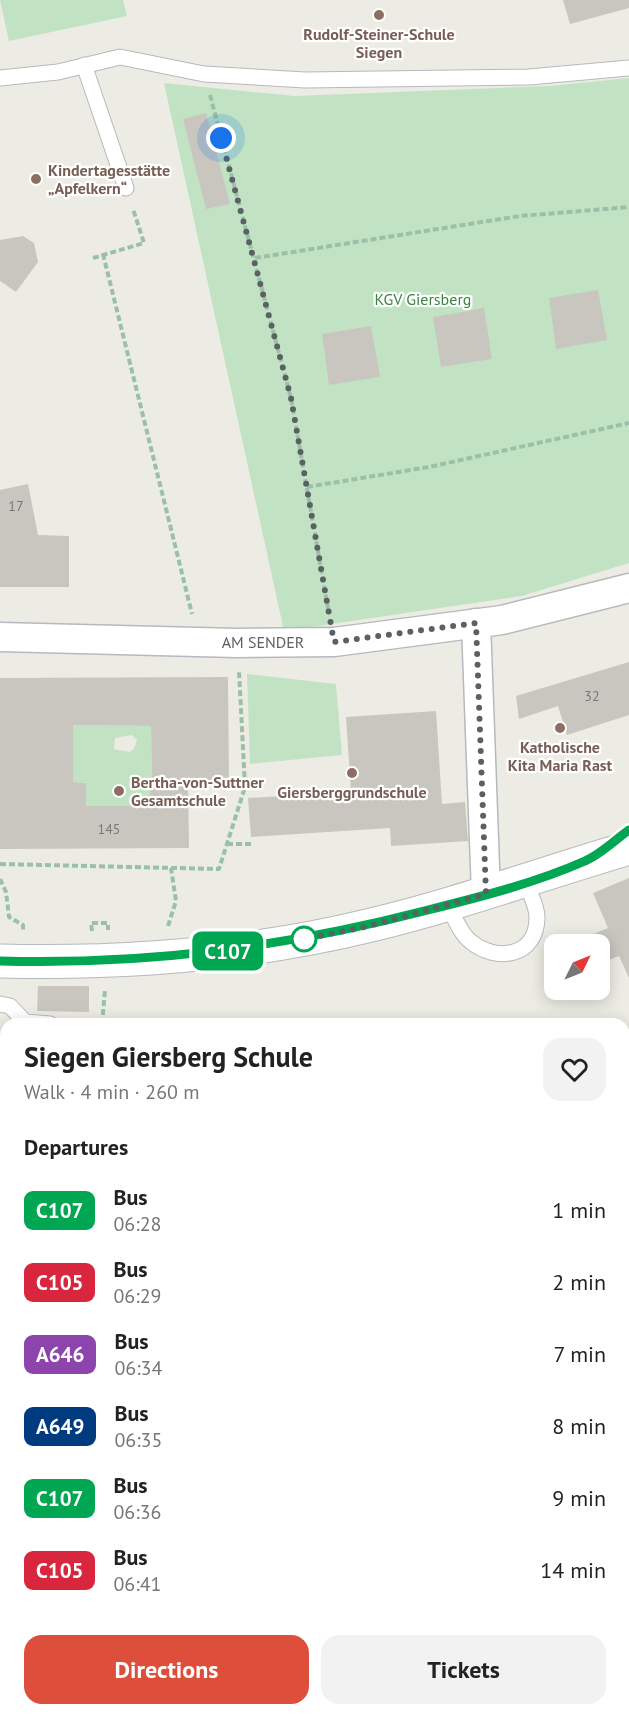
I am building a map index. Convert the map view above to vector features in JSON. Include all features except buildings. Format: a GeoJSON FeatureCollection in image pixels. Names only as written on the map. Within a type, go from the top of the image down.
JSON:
{"type":"FeatureCollection","features":[{"type":"Feature","properties":{"kind":"street","name":"AM SENDER"},"geometry":{"type":"LineString","coordinates":[[0,637],[237,643],[334,642],[502,620],[629,588]]}},
{"type":"Feature","properties":{"kind":"street"},"geometry":{"type":"LineString","coordinates":[[476,623],[486,894]]}},
{"type":"Feature","properties":{"kind":"street"},"geometry":{"type":"LineString","coordinates":[[587,861],[629,830]]}},
{"type":"Feature","properties":{"kind":"street"},"geometry":{"type":"LineString","coordinates":[[0,961],[96,961],[230,951],[344,931],[486,894],[629,848]]}},
{"type":"Feature","properties":{"kind":"lane"},"geometry":{"type":"LineString","coordinates":[[0,78],[58,72],[120,57],[204,75],[305,80],[529,77],[629,68]]}},
{"type":"Feature","properties":{"kind":"lane"},"geometry":{"type":"LineString","coordinates":[[84,65],[126,188]]}},
{"type":"Feature","properties":{"kind":"lane"},"geometry":{"type":"LineString","coordinates":[[448,905],[468,940],[495,955],[514,954],[532,936],[537,917],[526,882]]}},
{"type":"Feature","properties":{"kind":"lane"},"geometry":{"type":"LineString","coordinates":[[0,1004],[9,1006],[21,1018]]}},
{"type":"Feature","properties":{"kind":"path"},"geometry":{"type":"LineString","coordinates":[[204,75],[291,398],[334,642]]}},
{"type":"Feature","properties":{"kind":"path"},"geometry":{"type":"LineString","coordinates":[[93,258],[144,243],[126,188]]}},
{"type":"Feature","properties":{"kind":"path"},"geometry":{"type":"LineString","coordinates":[[255,258],[520,216],[629,207]]}},
{"type":"Feature","properties":{"kind":"path"},"geometry":{"type":"LineString","coordinates":[[103,254],[199,642]]}},
{"type":"Feature","properties":{"kind":"path"},"geometry":{"type":"LineString","coordinates":[[307,487],[429,467],[629,423]]}},
{"type":"Feature","properties":{"kind":"path"},"geometry":{"type":"LineString","coordinates":[[0,864],[219,869],[245,787],[237,643]]}},
{"type":"Feature","properties":{"kind":"path"},"geometry":{"type":"LineString","coordinates":[[227,844],[252,844]]}},
{"type":"Feature","properties":{"kind":"path"},"geometry":{"type":"LineString","coordinates":[[166,935],[176,901],[171,868]]}},
{"type":"Feature","properties":{"kind":"path"},"geometry":{"type":"LineString","coordinates":[[0,879],[6,892],[9,916],[23,925]]}},
{"type":"Feature","properties":{"kind":"path"},"geometry":{"type":"LineString","coordinates":[[102,1018],[103,991]]}},
{"type":"Feature","properties":{"kind":"green space"},"geometry":{"type":"Polygon","coordinates":[[[0,0],[123,0],[127,16],[9,41],[0,0]]]}},
{"type":"Feature","properties":{"kind":"green space","name":"KGV Giersberg"},"geometry":{"type":"Polygon","coordinates":[[[629,78],[629,563],[522,596],[284,631],[164,83],[295,96],[549,86],[629,78]]]}},
{"type":"Feature","properties":{"kind":"green space"},"geometry":{"type":"Polygon","coordinates":[[[247,674],[336,684],[342,755],[250,764],[247,674]]]}},
{"type":"Feature","properties":{"kind":"green space"},"geometry":{"type":"Polygon","coordinates":[[[73,725],[151,726],[150,806],[86,806],[86,783],[73,782],[73,725]],[[132,735],[115,738],[114,749],[129,752],[134,749],[137,740],[132,735]]]}},
{"type":"Feature","properties":{"kind":"bus line","name":"C107"},"geometry":{"type":"LineString","coordinates":[[0,961],[96,961],[176,957],[293,941],[365,927],[467,900],[587,861],[629,830]]}},
{"type":"Feature","properties":{"kind":"place","name":"Rudolf-Steiner-Schule Siegen"},"geometry":{"type":"Point","coordinates":[379,15]}},
{"type":"Feature","properties":{"kind":"place","name":"Kindertagesstätte „Apfelkern“"},"geometry":{"type":"Point","coordinates":[36,179]}},
{"type":"Feature","properties":{"kind":"place","name":"Katholische Kita Maria Rast"},"geometry":{"type":"Point","coordinates":[560,728]}},
{"type":"Feature","properties":{"kind":"place","name":"Giersberggrundschule"},"geometry":{"type":"Point","coordinates":[352,773]}},
{"type":"Feature","properties":{"kind":"place","name":"Bertha-von-Suttner Gesamtschule"},"geometry":{"type":"Point","coordinates":[119,791]}},
{"type":"Feature","properties":{"kind":"route"},"geometry":{"type":"LineString","coordinates":[[221,138],[291,398],[334,642],[476,623],[486,894],[365,927],[304,939]]}}]}
